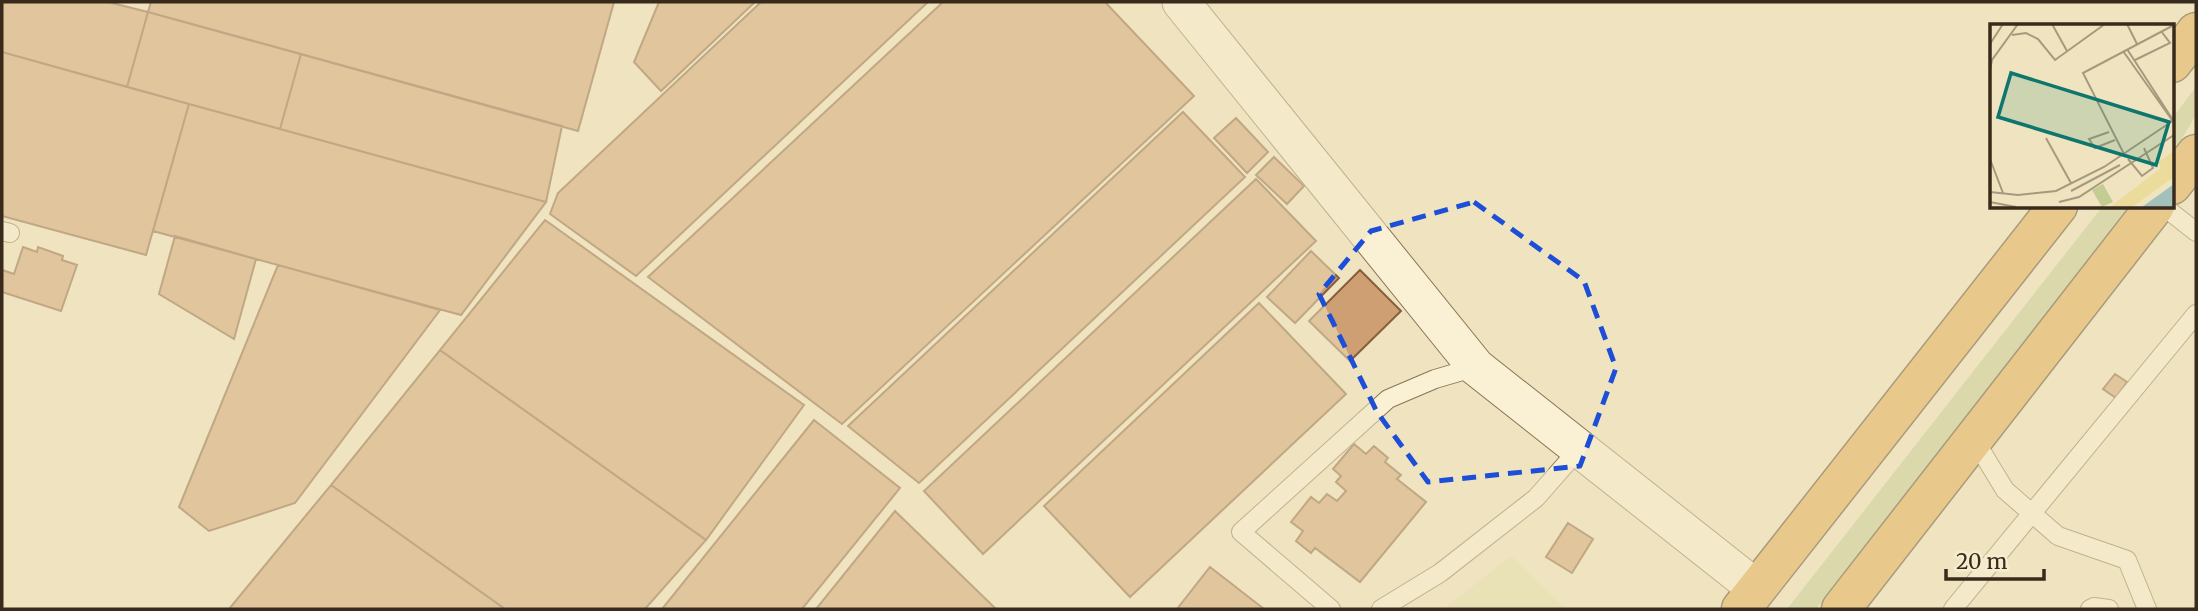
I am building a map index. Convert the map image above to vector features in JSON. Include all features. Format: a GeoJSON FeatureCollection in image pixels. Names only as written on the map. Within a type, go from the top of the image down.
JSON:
{"type":"FeatureCollection","features":[{"type":"Feature","properties":{"kind":"highway"},"geometry":{"type":"LineString","coordinates":[[2174,60],[2196,32]]}},
{"type":"Feature","properties":{"kind":"highway"},"geometry":{"type":"LineString","coordinates":[[2174,182],[2196,153]]}},
{"type":"Feature","properties":{"kind":"highway"},"geometry":{"type":"LineString","coordinates":[[1749,599],[2056,208]]}},
{"type":"Feature","properties":{"kind":"highway"},"geometry":{"type":"LineString","coordinates":[[1841,609],[2153,208]]}},
{"type":"Feature","properties":{"kind":"street"},"geometry":{"type":"LineString","coordinates":[[1181,2],[1476,367],[1579,449],[1749,599]]}},
{"type":"Feature","properties":{"kind":"lane"},"geometry":{"type":"LineString","coordinates":[[2166,208],[2196,232]]}},
{"type":"Feature","properties":{"kind":"lane"},"geometry":{"type":"LineString","coordinates":[[1954,609],[2196,314]]}},
{"type":"Feature","properties":{"kind":"lane"},"geometry":{"type":"LineString","coordinates":[[1331,609],[1241,532],[1388,399],[1435,379],[1476,367]]}},
{"type":"Feature","properties":{"kind":"lane"},"geometry":{"type":"LineString","coordinates":[[1973,439],[2005,490],[2058,536],[2127,560],[2147,609]]}},
{"type":"Feature","properties":{"kind":"lane"},"geometry":{"type":"LineString","coordinates":[[1381,609],[1440,573],[1536,498],[1579,449]]}},
{"type":"Feature","properties":{"kind":"lane"},"geometry":{"type":"LineString","coordinates":[[2090,609],[2109,609]]}},
{"type":"Feature","properties":{"kind":"highlighted area"},"geometry":{"type":"Polygon","coordinates":[[[1474,202],[1584,281],[1616,368],[1580,466],[1428,482],[1377,412],[1319,294],[1371,231],[1474,202]]]}},
{"type":"Feature","properties":{"kind":"shaded area"},"geometry":{"type":"Polygon","coordinates":[[[1511,556],[1566,609],[1443,609],[1511,556]]]}},
{"type":"Feature","properties":{"kind":"green space"},"geometry":{"type":"Polygon","coordinates":[[[2196,87],[2196,115],[2174,152],[2174,115],[2196,87]]]}},
{"type":"Feature","properties":{"kind":"green space"},"geometry":{"type":"Polygon","coordinates":[[[2101,208],[2131,208],[1816,609],[1787,609],[2101,208]]]}},
{"type":"Feature","properties":{"kind":"building"},"geometry":{"type":"Polygon","coordinates":[[[2,2],[108,2],[148,12],[127,87],[2,52],[2,2]]]}},
{"type":"Feature","properties":{"kind":"building"},"geometry":{"type":"Polygon","coordinates":[[[151,2],[614,2],[578,131],[148,12],[151,2]]]}},
{"type":"Feature","properties":{"kind":"building"},"geometry":{"type":"Polygon","coordinates":[[[659,2],[755,2],[661,91],[634,62],[659,2]]]}},
{"type":"Feature","properties":{"kind":"building"},"geometry":{"type":"Polygon","coordinates":[[[761,2],[928,2],[636,276],[550,214],[558,193],[761,2]]]}},
{"type":"Feature","properties":{"kind":"building"},"geometry":{"type":"Polygon","coordinates":[[[943,2],[1105,2],[1194,96],[842,424],[648,277],[943,2]]]}},
{"type":"Feature","properties":{"kind":"building"},"geometry":{"type":"Polygon","coordinates":[[[148,12],[301,54],[280,129],[127,87],[148,12]]]}},
{"type":"Feature","properties":{"kind":"building"},"geometry":{"type":"Polygon","coordinates":[[[2,52],[189,104],[146,255],[2,216],[2,52]]]}},
{"type":"Feature","properties":{"kind":"building"},"geometry":{"type":"Polygon","coordinates":[[[301,54],[562,126],[546,202],[280,129],[301,54]]]}},
{"type":"Feature","properties":{"kind":"building"},"geometry":{"type":"Polygon","coordinates":[[[189,104],[546,202],[461,315],[153,231],[189,104]]]}},
{"type":"Feature","properties":{"kind":"building"},"geometry":{"type":"Polygon","coordinates":[[[1183,112],[1245,177],[919,483],[848,426],[1183,112]]]}},
{"type":"Feature","properties":{"kind":"building"},"geometry":{"type":"Polygon","coordinates":[[[1236,118],[1268,152],[1247,173],[1214,138],[1236,118]]]}},
{"type":"Feature","properties":{"kind":"building"},"geometry":{"type":"Polygon","coordinates":[[[1274,157],[1304,186],[1287,204],[1256,175],[1274,157]]]}},
{"type":"Feature","properties":{"kind":"building"},"geometry":{"type":"Polygon","coordinates":[[[1256,179],[1316,241],[983,554],[924,491],[1256,179]]]}},
{"type":"Feature","properties":{"kind":"building"},"geometry":{"type":"Polygon","coordinates":[[[545,220],[804,405],[706,540],[440,350],[545,220]]]}},
{"type":"Feature","properties":{"kind":"building"},"geometry":{"type":"Polygon","coordinates":[[[175,236],[256,259],[234,339],[159,294],[175,236]]]}},
{"type":"Feature","properties":{"kind":"building"},"geometry":{"type":"Polygon","coordinates":[[[23,247],[37,252],[38,247],[63,256],[62,260],[77,265],[61,311],[2,292],[2,270],[14,274],[23,247]]]}},
{"type":"Feature","properties":{"kind":"building"},"geometry":{"type":"Polygon","coordinates":[[[1311,251],[1339,278],[1295,323],[1267,297],[1311,251]]]}},
{"type":"Feature","properties":{"kind":"building"},"geometry":{"type":"Polygon","coordinates":[[[278,265],[440,310],[295,503],[209,531],[179,507],[278,265]]]}},
{"type":"Feature","properties":{"kind":"building"},"geometry":{"type":"Polygon","coordinates":[[[1360,270],[1401,311],[1350,361],[1309,321],[1360,270]]]}},
{"type":"Feature","properties":{"kind":"building"},"geometry":{"type":"Polygon","coordinates":[[[1259,303],[1346,394],[1130,597],[1044,506],[1259,303]]]}},
{"type":"Feature","properties":{"kind":"building"},"geometry":{"type":"Polygon","coordinates":[[[440,350],[706,540],[645,609],[505,609],[331,485],[440,350]]]}},
{"type":"Feature","properties":{"kind":"building"},"geometry":{"type":"Polygon","coordinates":[[[2115,374],[2127,382],[2116,398],[2103,389],[2115,374]]]}},
{"type":"Feature","properties":{"kind":"building"},"geometry":{"type":"Polygon","coordinates":[[[814,420],[900,488],[802,609],[662,609],[814,420]]]}},
{"type":"Feature","properties":{"kind":"building"},"geometry":{"type":"Polygon","coordinates":[[[1354,444],[1366,454],[1374,446],[1388,458],[1385,462],[1401,475],[1397,479],[1426,502],[1360,582],[1315,548],[1311,553],[1296,541],[1303,531],[1291,522],[1311,497],[1319,503],[1327,494],[1337,501],[1346,491],[1336,482],[1341,476],[1333,469],[1354,444]]]}},
{"type":"Feature","properties":{"kind":"building"},"geometry":{"type":"Polygon","coordinates":[[[331,485],[505,609],[229,609],[331,485]]]}},
{"type":"Feature","properties":{"kind":"building"},"geometry":{"type":"Polygon","coordinates":[[[895,511],[996,609],[816,609],[895,511]]]}},
{"type":"Feature","properties":{"kind":"building"},"geometry":{"type":"Polygon","coordinates":[[[1568,523],[1593,539],[1572,573],[1546,557],[1568,523]]]}},
{"type":"Feature","properties":{"kind":"building"},"geometry":{"type":"Polygon","coordinates":[[[1210,567],[1264,609],[1177,609],[1210,567]]]}}]}
